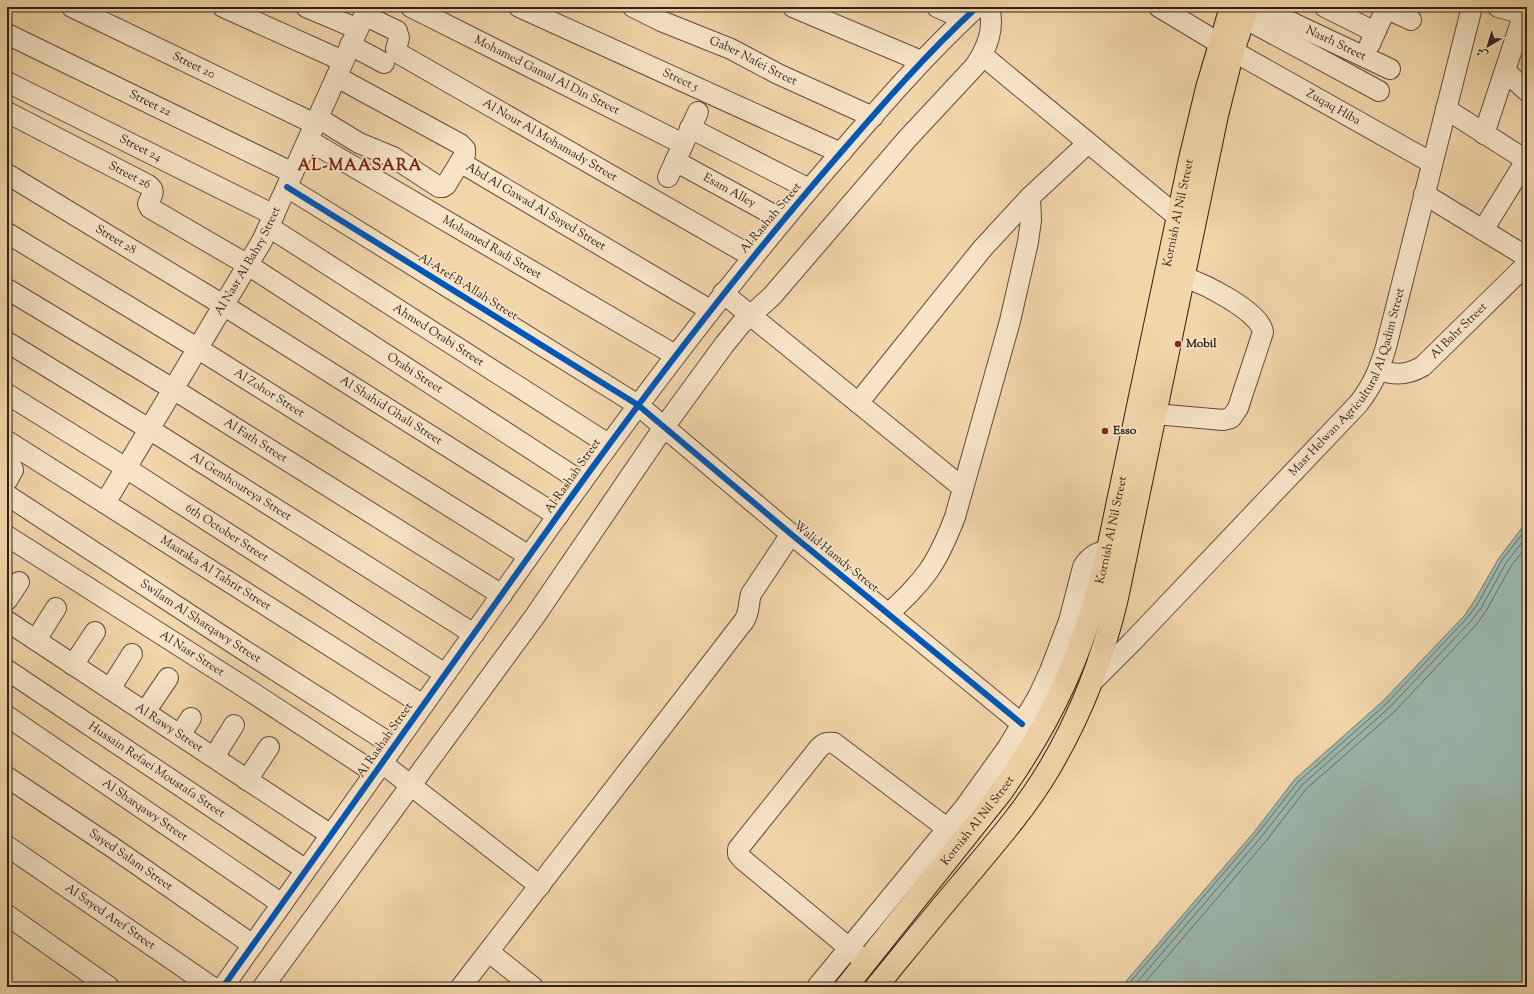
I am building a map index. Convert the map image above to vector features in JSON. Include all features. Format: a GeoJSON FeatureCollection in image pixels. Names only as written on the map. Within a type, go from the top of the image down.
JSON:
{"type":"FeatureCollection","features":[{"type":"Feature","properties":{"kind":"highway","name":"Kornish Al Nil Street"},"geometry":{"type":"LineString","coordinates":[[876,987],[987,854],[1031,797],[1064,742],[1091,683],[1114,612],[1155,414],[1175,275],[1178,217],[1207,88],[1226,47],[1246,10]]}},
{"type":"Feature","properties":{"kind":"highway","name":"Kornish Al Nil Street"},"geometry":{"type":"LineString","coordinates":[[846,987],[1000,794],[1020,766],[1038,737],[1071,672],[1095,603],[1175,275],[1217,114],[1226,47]]}},
{"type":"Feature","properties":{"kind":"street","name":"Street 20"},"geometry":{"type":"LineString","coordinates":[[72,7],[314,128]]}},
{"type":"Feature","properties":{"kind":"street"},"geometry":{"type":"LineString","coordinates":[[224,7],[353,39]]}},
{"type":"Feature","properties":{"kind":"street"},"geometry":{"type":"LineString","coordinates":[[306,7],[353,39],[384,63]]}},
{"type":"Feature","properties":{"kind":"street","name":"Mohamed Gamal Al Din Street"},"geometry":{"type":"LineString","coordinates":[[411,7],[683,144]]}},
{"type":"Feature","properties":{"kind":"street","name":"Street 5"},"geometry":{"type":"LineString","coordinates":[[519,7],[841,153]]}},
{"type":"Feature","properties":{"kind":"street","name":"Gaber Nafei Street"},"geometry":{"type":"LineString","coordinates":[[633,7],[661,22],[731,49],[774,72],[873,117]]}},
{"type":"Feature","properties":{"kind":"street"},"geometry":{"type":"LineString","coordinates":[[793,7],[921,62]]}},
{"type":"Feature","properties":{"kind":"street"},"geometry":{"type":"LineString","coordinates":[[936,7],[971,13]]}},
{"type":"Feature","properties":{"kind":"street"},"geometry":{"type":"LineString","coordinates":[[263,987],[535,616],[664,427],[724,345],[750,315],[758,310],[772,296],[906,139],[975,66],[988,42],[991,27],[989,7]]}},
{"type":"Feature","properties":{"kind":"street","name":"Zuqaq Hiba"},"geometry":{"type":"LineString","coordinates":[[1158,7],[1432,163]]}},
{"type":"Feature","properties":{"kind":"street"},"geometry":{"type":"LineString","coordinates":[[1325,7],[1375,32]]}},
{"type":"Feature","properties":{"kind":"street","name":"Masr Helwan Agricultural Al Qadim Street"},"geometry":{"type":"LineString","coordinates":[[1091,683],[1134,641],[1359,403],[1371,388],[1380,370],[1472,7]]}},
{"type":"Feature","properties":{"kind":"street"},"geometry":{"type":"LineString","coordinates":[[1484,134],[1506,72],[1525,10],[1498,7]]}},
{"type":"Feature","properties":{"kind":"street"},"geometry":{"type":"LineString","coordinates":[[1364,56],[1384,8],[1411,20]]}},
{"type":"Feature","properties":{"kind":"street"},"geometry":{"type":"LineString","coordinates":[[1246,10],[1380,91]]}},
{"type":"Feature","properties":{"kind":"street","name":"Nasrh Street"},"geometry":{"type":"LineString","coordinates":[[1246,10],[1364,56],[1390,69]]}},
{"type":"Feature","properties":{"kind":"street","name":"Al Rashah Street"},"geometry":{"type":"LineString","coordinates":[[223,987],[608,444],[675,355],[723,293],[809,189],[921,62],[971,13]]}},
{"type":"Feature","properties":{"kind":"street","name":"Al Nour Al Mohamady Street"},"geometry":{"type":"LineString","coordinates":[[353,39],[396,31],[399,35],[396,49],[398,53],[753,257]]}},
{"type":"Feature","properties":{"kind":"street","name":"Street 22"},"geometry":{"type":"LineString","coordinates":[[7,34],[290,180]]}},
{"type":"Feature","properties":{"kind":"street","name":"Al Nasr Al Bahry Street"},"geometry":{"type":"LineString","coordinates":[[105,503],[248,265],[271,221],[353,39]]}},
{"type":"Feature","properties":{"kind":"street","name":"Abd Al Gawad Al Sayed Street"},"geometry":{"type":"LineString","coordinates":[[353,39],[462,145],[465,151],[460,162],[710,310]]}},
{"type":"Feature","properties":{"kind":"street"},"geometry":{"type":"LineString","coordinates":[[982,55],[1178,217]]}},
{"type":"Feature","properties":{"kind":"street"},"geometry":{"type":"LineString","coordinates":[[1506,72],[1527,91]]}},
{"type":"Feature","properties":{"kind":"street","name":"Street 24"},"geometry":{"type":"LineString","coordinates":[[7,82],[271,221]]}},
{"type":"Feature","properties":{"kind":"street"},"geometry":{"type":"LineString","coordinates":[[1446,109],[1527,160],[1483,230]]}},
{"type":"Feature","properties":{"kind":"street","name":"Street 26"},"geometry":{"type":"LineString","coordinates":[[7,112],[148,185],[154,191],[148,204],[150,208],[248,265]]}},
{"type":"Feature","properties":{"kind":"street"},"geometry":{"type":"LineString","coordinates":[[314,128],[393,156],[439,187],[445,187],[460,162]]}},
{"type":"Feature","properties":{"kind":"street","name":"Mohamed Radi Street"},"geometry":{"type":"LineString","coordinates":[[314,128],[675,355]]}},
{"type":"Feature","properties":{"kind":"street"},"geometry":{"type":"LineString","coordinates":[[858,403],[982,249],[1030,197],[1088,143]]}},
{"type":"Feature","properties":{"kind":"street"},"geometry":{"type":"LineString","coordinates":[[683,144],[809,189]]}},
{"type":"Feature","properties":{"kind":"street","name":"Esam Alley"},"geometry":{"type":"LineString","coordinates":[[683,144],[783,220]]}},
{"type":"Feature","properties":{"kind":"street","name":"Street 28"},"geometry":{"type":"LineString","coordinates":[[7,174],[223,305]]}},
{"type":"Feature","properties":{"kind":"street","name":"Al Aref B Allah Street"},"geometry":{"type":"LineString","coordinates":[[290,180],[638,405]]}},
{"type":"Feature","properties":{"kind":"street"},"geometry":{"type":"LineString","coordinates":[[1424,194],[1527,257]]}},
{"type":"Feature","properties":{"kind":"street"},"geometry":{"type":"LineString","coordinates":[[888,614],[910,593],[929,570],[944,545],[955,517],[1010,321],[1028,242],[1031,220],[1030,197]]}},
{"type":"Feature","properties":{"kind":"street","name":"Ahmed Orabi Street"},"geometry":{"type":"LineString","coordinates":[[271,221],[608,444]]}},
{"type":"Feature","properties":{"kind":"street","name":"Al Zohor Street"},"geometry":{"type":"LineString","coordinates":[[7,233],[197,348],[529,556]]}},
{"type":"Feature","properties":{"kind":"street","name":"Al Bahr Street"},"geometry":{"type":"LineString","coordinates":[[1380,370],[1397,374],[1415,371],[1423,366],[1527,264]]}},
{"type":"Feature","properties":{"kind":"street","name":"Orabi Street"},"geometry":{"type":"LineString","coordinates":[[248,265],[582,482]]}},
{"type":"Feature","properties":{"kind":"street"},"geometry":{"type":"LineString","coordinates":[[1155,414],[1223,420],[1231,418],[1238,408],[1263,332],[1260,323],[1238,304],[1214,290],[1175,275]]}},
{"type":"Feature","properties":{"kind":"street","name":"Al Fath Street"},"geometry":{"type":"LineString","coordinates":[[7,289],[173,389],[502,594]]}},
{"type":"Feature","properties":{"kind":"street"},"geometry":{"type":"LineString","coordinates":[[723,293],[963,488]]}},
{"type":"Feature","properties":{"kind":"street","name":"Al Shahid Ghali Street"},"geometry":{"type":"LineString","coordinates":[[223,305],[558,516]]}},
{"type":"Feature","properties":{"kind":"street","name":"Al Gemhoureya Street"},"geometry":{"type":"LineString","coordinates":[[7,342],[149,429],[474,634]]}},
{"type":"Feature","properties":{"kind":"street","name":"6th October Street"},"geometry":{"type":"LineString","coordinates":[[7,394],[126,468],[446,674]]}},
{"type":"Feature","properties":{"kind":"street","name":"Walid Hamdy Street"},"geometry":{"type":"LineString","coordinates":[[638,405],[791,534],[1022,724]]}},
{"type":"Feature","properties":{"kind":"street","name":"Maaraka Al Tahrir Street"},"geometry":{"type":"LineString","coordinates":[[7,441],[423,705]]}},
{"type":"Feature","properties":{"kind":"street"},"geometry":{"type":"LineString","coordinates":[[7,464],[12,467],[13,470],[7,481]]}},
{"type":"Feature","properties":{"kind":"street","name":"Swilam Al Sharqawy Street"},"geometry":{"type":"LineString","coordinates":[[7,495],[242,649],[394,746]]}},
{"type":"Feature","properties":{"kind":"street"},"geometry":{"type":"LineString","coordinates":[[461,987],[744,621],[748,615],[748,606],[751,594],[791,534]]}},
{"type":"Feature","properties":{"kind":"street","name":"Al Nasr Street"},"geometry":{"type":"LineString","coordinates":[[7,536],[244,687],[378,768],[411,786],[540,886]]}},
{"type":"Feature","properties":{"kind":"street"},"geometry":{"type":"LineString","coordinates":[[817,987],[988,778],[1038,697],[1061,644],[1084,567],[1095,554],[1107,551]]}},
{"type":"Feature","properties":{"kind":"street"},"geometry":{"type":"LineString","coordinates":[[7,600],[19,582]]}},
{"type":"Feature","properties":{"kind":"street"},"geometry":{"type":"LineString","coordinates":[[36,640],[56,608]]}},
{"type":"Feature","properties":{"kind":"street","name":"Al Rawy Street"},"geometry":{"type":"LineString","coordinates":[[7,621],[331,835]]}},
{"type":"Feature","properties":{"kind":"street"},"geometry":{"type":"LineString","coordinates":[[74,665],[95,632]]}},
{"type":"Feature","properties":{"kind":"street"},"geometry":{"type":"LineString","coordinates":[[110,689],[132,654]]}},
{"type":"Feature","properties":{"kind":"street","name":"Hussain Refaei Moustafa Street"},"geometry":{"type":"LineString","coordinates":[[7,670],[306,870]]}},
{"type":"Feature","properties":{"kind":"street"},"geometry":{"type":"LineString","coordinates":[[145,712],[168,678]]}},
{"type":"Feature","properties":{"kind":"street","name":"Al Sharqawy Street"},"geometry":{"type":"LineString","coordinates":[[7,716],[282,904]]}},
{"type":"Feature","properties":{"kind":"street"},"geometry":{"type":"LineString","coordinates":[[180,735],[192,718]]}},
{"type":"Feature","properties":{"kind":"street"},"geometry":{"type":"LineString","coordinates":[[214,757],[234,725]]}},
{"type":"Feature","properties":{"kind":"street"},"geometry":{"type":"LineString","coordinates":[[866,962],[742,859],[738,854],[738,849],[819,748],[828,742],[834,743],[948,828]]}},
{"type":"Feature","properties":{"kind":"street"},"geometry":{"type":"LineString","coordinates":[[248,780],[269,747]]}},
{"type":"Feature","properties":{"kind":"street","name":"Sayed Salam Street"},"geometry":{"type":"LineString","coordinates":[[7,776],[253,945]]}},
{"type":"Feature","properties":{"kind":"street","name":"Al Sayed Aref Street"},"geometry":{"type":"LineString","coordinates":[[7,846],[212,987]]}},
{"type":"Feature","properties":{"kind":"street"},"geometry":{"type":"LineString","coordinates":[[7,915],[109,987]]}},
{"type":"Feature","properties":{"kind":"street"},"geometry":{"type":"LineString","coordinates":[[489,952],[533,987]]}},
{"type":"Feature","properties":{"kind":"water"},"geometry":{"type":"Polygon","coordinates":[[[1527,521],[1527,987],[1121,987],[1255,831],[1295,779],[1383,701],[1464,616],[1499,558],[1527,521]]]}},
{"type":"Feature","properties":{"kind":"cycle path"},"geometry":{"type":"LineString","coordinates":[[223,987],[579,486],[649,390],[722,295],[798,203],[888,99],[923,61],[977,7]]}},
{"type":"Feature","properties":{"kind":"cycle path"},"geometry":{"type":"LineString","coordinates":[[287,187],[638,405],[791,534],[1022,724]]}},
{"type":"Feature","properties":{"kind":"place","name":"Mobil"},"geometry":{"type":"Point","coordinates":[1178,344]}},
{"type":"Feature","properties":{"kind":"place","name":"Esso"},"geometry":{"type":"Point","coordinates":[1105,431]}},
{"type":"Feature","properties":{"kind":"district","name":"AL-MAASARA"},"geometry":{"type":"Point","coordinates":[360,166]}}]}
